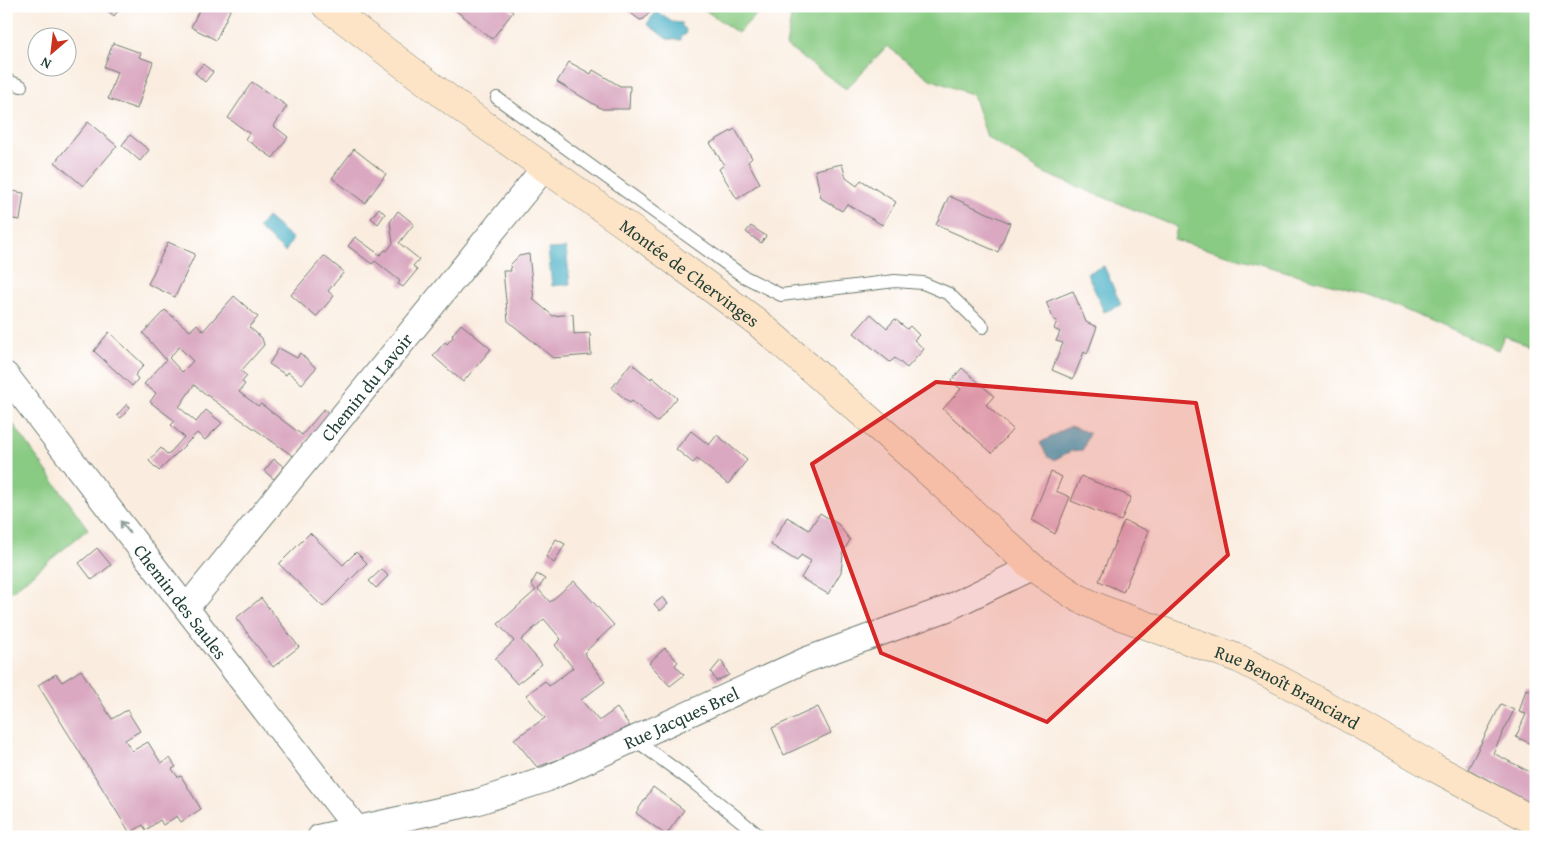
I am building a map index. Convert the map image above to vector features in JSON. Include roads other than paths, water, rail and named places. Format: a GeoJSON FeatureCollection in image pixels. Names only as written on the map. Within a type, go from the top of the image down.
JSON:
{"type":"FeatureCollection","features":[{"type":"Feature","properties":{"kind":"street","name":"Montée de Chervinges"},"geometry":{"type":"LineString","coordinates":[[326,6],[465,111],[545,167],[639,218],[909,454],[1032,567]]}},
{"type":"Feature","properties":{"kind":"street","name":"Chemin du Lavoir"},"geometry":{"type":"LineString","coordinates":[[187,607],[545,167]]}},
{"type":"Feature","properties":{"kind":"street","name":"Chemin des Saules"},"geometry":{"type":"LineString","coordinates":[[6,375],[356,828]]}},
{"type":"Feature","properties":{"kind":"street","name":"Rue Jacques Brel"},"geometry":{"type":"LineString","coordinates":[[320,837],[477,802],[547,779],[806,660],[946,608],[1032,567]]}},
{"type":"Feature","properties":{"kind":"street","name":"Rue Benoît Branciard"},"geometry":{"type":"LineString","coordinates":[[1032,567],[1078,598],[1104,610],[1240,659],[1536,822]]}},
{"type":"Feature","properties":{"kind":"lane"},"geometry":{"type":"LineString","coordinates":[[6,80],[21,86]]}},
{"type":"Feature","properties":{"kind":"lane"},"geometry":{"type":"LineString","coordinates":[[497,98],[639,218],[781,296],[895,281],[923,283],[949,294],[983,327]]}},
{"type":"Feature","properties":{"kind":"lane"},"geometry":{"type":"LineString","coordinates":[[634,739],[694,782],[761,837]]}},
{"type":"Feature","properties":{"kind":"water"},"geometry":{"type":"Polygon","coordinates":[[[656,11],[672,22],[682,23],[682,27],[686,31],[685,35],[681,36],[681,40],[667,39],[647,24],[656,11]]]}},
{"type":"Feature","properties":{"kind":"water"},"geometry":{"type":"Polygon","coordinates":[[[267,217],[293,239],[285,252],[258,228],[267,217]]]}},
{"type":"Feature","properties":{"kind":"water"},"geometry":{"type":"Polygon","coordinates":[[[566,248],[570,284],[552,286],[548,249],[566,248]]]}},
{"type":"Feature","properties":{"kind":"water"},"geometry":{"type":"Polygon","coordinates":[[[1104,266],[1121,305],[1104,312],[1087,273],[1104,266]]]}},
{"type":"Feature","properties":{"kind":"water"},"geometry":{"type":"Polygon","coordinates":[[[1070,426],[1089,433],[1083,450],[1071,451],[1054,460],[1048,457],[1040,443],[1070,426]]]}}]}
